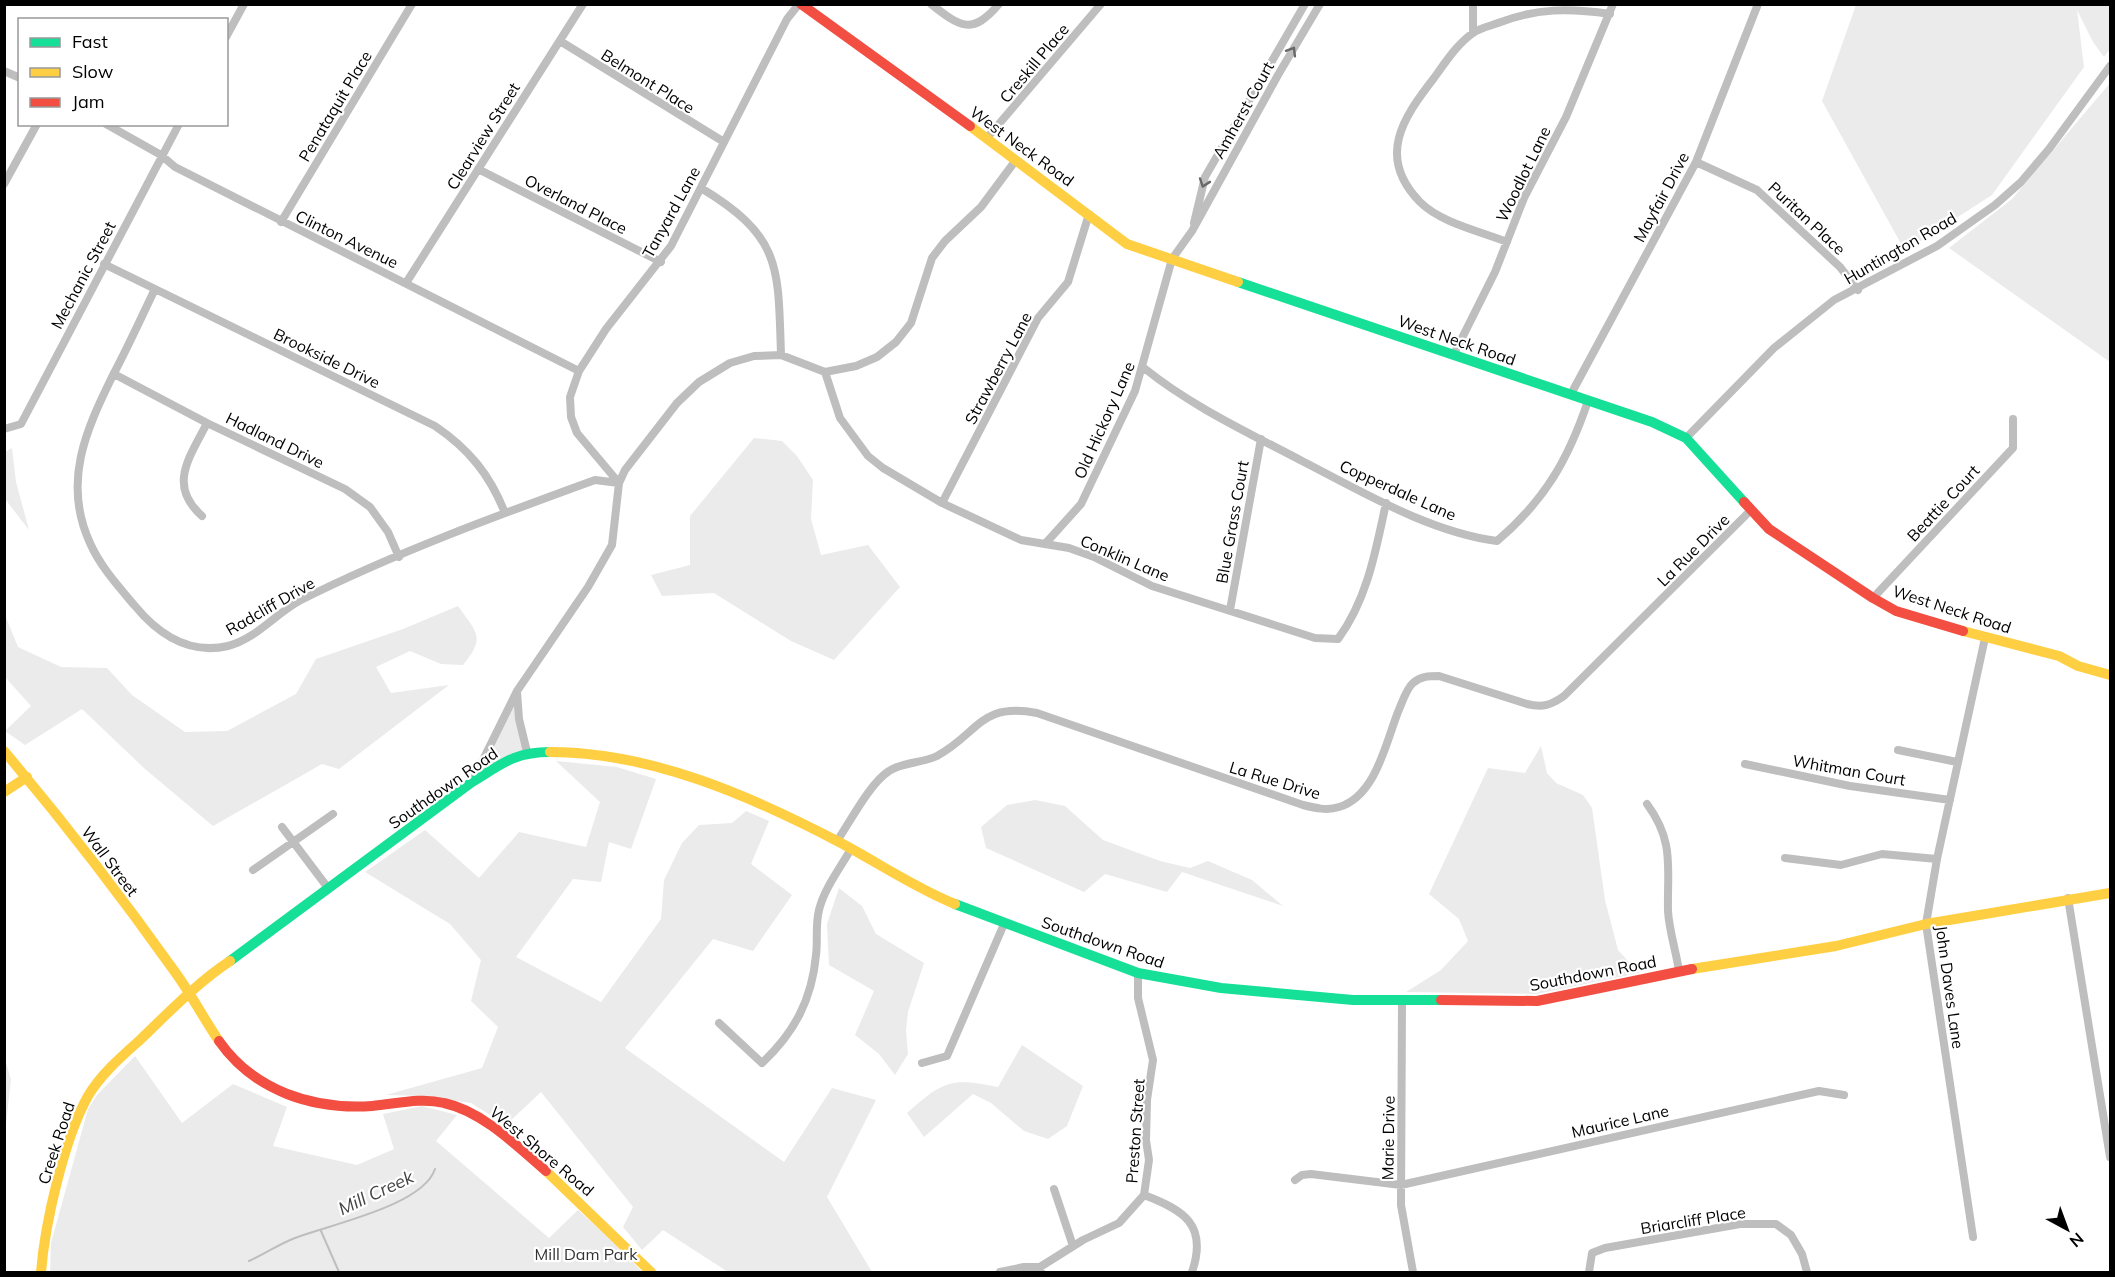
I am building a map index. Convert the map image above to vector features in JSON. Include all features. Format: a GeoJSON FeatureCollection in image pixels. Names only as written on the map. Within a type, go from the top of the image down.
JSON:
{"type":"FeatureCollection","features":[{"type":"Feature","properties":{"kind":"street"},"geometry":{"type":"LineString","coordinates":[[228,33],[244,4]]}},
{"type":"Feature","properties":{"kind":"street","name":"Penataquit Place"},"geometry":{"type":"LineString","coordinates":[[281,222],[412,4]]}},
{"type":"Feature","properties":{"kind":"street","name":"Clearview Street"},"geometry":{"type":"LineString","coordinates":[[406,283],[583,4]]}},
{"type":"Feature","properties":{"kind":"street","name":"West Neck Road"},"geometry":{"type":"LineString","coordinates":[[800,4],[987,138],[1127,244],[1298,304],[1454,354],[1652,422],[1686,438],[1750,511],[1769,529],[1896,611],[1985,638],[2059,656],[2078,666],[2110,675]]}},
{"type":"Feature","properties":{"kind":"street","name":"Tanyard Lane"},"geometry":{"type":"LineString","coordinates":[[619,483],[587,447],[571,417],[570,397],[579,371],[606,329],[661,262],[787,18],[800,4]]}},
{"type":"Feature","properties":{"kind":"street"},"geometry":{"type":"LineString","coordinates":[[931,4],[957,24],[973,26],[988,18],[999,4]]}},
{"type":"Feature","properties":{"kind":"street","name":"Creskill Place"},"geometry":{"type":"LineString","coordinates":[[987,138],[1101,4]]}},
{"type":"Feature","properties":{"kind":"street","name":"Amherst Court"},"geometry":{"type":"LineString","coordinates":[[1192,231],[1205,177],[1305,4]]}},
{"type":"Feature","properties":{"kind":"street","name":"Amherst Court"},"geometry":{"type":"LineString","coordinates":[[1172,259],[1192,231],[1320,4]]}},
{"type":"Feature","properties":{"kind":"street"},"geometry":{"type":"LineString","coordinates":[[1473,4],[1473,33]]}},
{"type":"Feature","properties":{"kind":"street","name":"Woodlot Lane"},"geometry":{"type":"LineString","coordinates":[[1454,354],[1495,272],[1524,198],[1590,64],[1613,4]]}},
{"type":"Feature","properties":{"kind":"street","name":"Mayfair Drive"},"geometry":{"type":"LineString","coordinates":[[1571,394],[1696,162],[1758,4]]}},
{"type":"Feature","properties":{"kind":"street"},"geometry":{"type":"LineString","coordinates":[[1507,242],[1437,214],[1422,204],[1408,189],[1399,167],[1397,147],[1401,124],[1447,60],[1473,33],[1521,14],[1549,9],[1576,9],[1610,14]]}},
{"type":"Feature","properties":{"kind":"street","name":"Belmont Place"},"geometry":{"type":"LineString","coordinates":[[560,41],[723,142]]}},
{"type":"Feature","properties":{"kind":"street","name":"Huntington Road"},"geometry":{"type":"LineString","coordinates":[[1686,438],[1774,348],[1834,300],[1858,290],[1937,246],[1995,205],[2021,182],[2049,149],[2110,66]]}},
{"type":"Feature","properties":{"kind":"street"},"geometry":{"type":"LineString","coordinates":[[4,70],[18,77]]}},
{"type":"Feature","properties":{"kind":"street"},"geometry":{"type":"LineString","coordinates":[[4,184],[36,126]]}},
{"type":"Feature","properties":{"kind":"street","name":"Clinton Avenue"},"geometry":{"type":"LineString","coordinates":[[110,126],[161,155],[175,167],[579,371]]}},
{"type":"Feature","properties":{"kind":"street","name":"Mechanic Street"},"geometry":{"type":"LineString","coordinates":[[4,429],[21,424],[178,126]]}},
{"type":"Feature","properties":{"kind":"street"},"geometry":{"type":"LineString","coordinates":[[472,782],[517,691],[588,587],[612,545],[619,483],[660,424],[699,382],[730,363],[754,356],[781,355],[825,372],[856,366],[877,357],[896,342],[911,323],[932,258],[945,241],[981,207],[1016,160]]}},
{"type":"Feature","properties":{"kind":"street","name":"Puritan Place"},"geometry":{"type":"LineString","coordinates":[[1696,162],[1757,190],[1840,267],[1858,290]]}},
{"type":"Feature","properties":{"kind":"street","name":"Overland Place"},"geometry":{"type":"LineString","coordinates":[[478,169],[661,262]]}},
{"type":"Feature","properties":{"kind":"street"},"geometry":{"type":"LineString","coordinates":[[701,188],[735,209],[753,225],[767,245],[776,281],[781,355]]}},
{"type":"Feature","properties":{"kind":"street","name":"Strawberry Lane"},"geometry":{"type":"LineString","coordinates":[[942,503],[1038,318],[1068,282],[1089,214]]}},
{"type":"Feature","properties":{"kind":"street","name":"Old Hickory Lane"},"geometry":{"type":"LineString","coordinates":[[1045,544],[1081,504],[1144,368],[1172,259]]}},
{"type":"Feature","properties":{"kind":"street","name":"Brookside Drive"},"geometry":{"type":"LineString","coordinates":[[104,264],[435,426],[459,442],[478,462],[494,486],[506,513]]}},
{"type":"Feature","properties":{"kind":"street","name":"Radcliff Drive"},"geometry":{"type":"LineString","coordinates":[[155,289],[93,416],[81,447],[76,472],[81,518],[90,543],[106,570],[153,627],[168,637],[204,650],[230,645],[251,635],[300,600],[399,557],[506,513],[595,480],[619,483]]}},
{"type":"Feature","properties":{"kind":"street","name":"Copperdale Lane"},"geometry":{"type":"LineString","coordinates":[[1144,368],[1172,388],[1261,439],[1386,503],[1447,528],[1477,538],[1497,541],[1517,524],[1560,470],[1575,440],[1588,401]]}},
{"type":"Feature","properties":{"kind":"street","name":"Conklin Lane"},"geometry":{"type":"LineString","coordinates":[[825,372],[840,418],[868,456],[883,468],[942,503],[1022,540],[1094,556],[1152,586],[1315,638],[1338,639],[1352,620],[1374,559],[1386,503]]}},
{"type":"Feature","properties":{"kind":"street","name":"Hadland Drive"},"geometry":{"type":"LineString","coordinates":[[114,374],[207,423],[345,489],[370,507],[388,532],[399,557]]}},
{"type":"Feature","properties":{"kind":"street","name":"Beattie Court"},"geometry":{"type":"LineString","coordinates":[[1873,598],[2013,448],[2013,419]]}},
{"type":"Feature","properties":{"kind":"street"},"geometry":{"type":"LineString","coordinates":[[202,516],[187,500],[182,484],[190,459],[207,423]]}},
{"type":"Feature","properties":{"kind":"street","name":"Blue Grass Court"},"geometry":{"type":"LineString","coordinates":[[1230,610],[1261,439]]}},
{"type":"Feature","properties":{"kind":"street","name":"La Rue Drive"},"geometry":{"type":"LineString","coordinates":[[837,841],[878,782],[890,770],[936,757],[982,720],[999,711],[1017,709],[1037,713],[1303,806],[1324,809],[1341,807],[1358,796],[1371,781],[1412,683],[1426,676],[1439,676],[1527,705],[1539,708],[1552,705],[1564,696],[1750,511]]}},
{"type":"Feature","properties":{"kind":"street","name":"John Daves Lane"},"geometry":{"type":"LineString","coordinates":[[1973,1237],[1926,924],[1957,762],[1985,638]]}},
{"type":"Feature","properties":{"kind":"street"},"geometry":{"type":"LineString","coordinates":[[517,691],[519,718],[528,752]]}},
{"type":"Feature","properties":{"kind":"street","name":"Whitman Court"},"geometry":{"type":"LineString","coordinates":[[1898,750],[1957,762]]}},
{"type":"Feature","properties":{"kind":"street","name":"Wall Street"},"geometry":{"type":"LineString","coordinates":[[4,751],[27,777],[189,992]]}},
{"type":"Feature","properties":{"kind":"street","name":"Southdown Road"},"geometry":{"type":"LineString","coordinates":[[189,992],[472,782],[513,757],[528,752],[564,752],[645,765],[729,790],[837,841],[952,903],[1138,973],[1221,988],[1353,1000],[1537,1001],[1679,971],[1836,945],[1926,924],[2068,897],[2110,893]]}},
{"type":"Feature","properties":{"kind":"street","name":"Whitman Court"},"geometry":{"type":"LineString","coordinates":[[1744,764],[1850,786],[1950,800]]}},
{"type":"Feature","properties":{"kind":"street"},"geometry":{"type":"LineString","coordinates":[[4,792],[27,777]]}},
{"type":"Feature","properties":{"kind":"street"},"geometry":{"type":"LineString","coordinates":[[1647,804],[1660,822],[1670,868],[1668,913],[1679,971]]}},
{"type":"Feature","properties":{"kind":"street"},"geometry":{"type":"LineString","coordinates":[[253,870],[333,814]]}},
{"type":"Feature","properties":{"kind":"street"},"geometry":{"type":"LineString","coordinates":[[282,827],[328,888]]}},
{"type":"Feature","properties":{"kind":"street"},"geometry":{"type":"LineString","coordinates":[[719,1023],[762,1063],[785,1041],[800,1014],[813,980],[817,952],[815,926],[820,906],[850,849]]}},
{"type":"Feature","properties":{"kind":"street"},"geometry":{"type":"LineString","coordinates":[[1785,858],[1841,865],[1882,854],[1937,859]]}},
{"type":"Feature","properties":{"kind":"street"},"geometry":{"type":"LineString","coordinates":[[2068,897],[2110,1157]]}},
{"type":"Feature","properties":{"kind":"street"},"geometry":{"type":"LineString","coordinates":[[922,1063],[947,1056],[1004,924]]}},
{"type":"Feature","properties":{"kind":"street","name":"Preston Street"},"geometry":{"type":"LineString","coordinates":[[1041,1270],[1073,1246],[1119,1223],[1144,1195],[1149,1160],[1147,1100],[1153,1060],[1138,998],[1138,973]]}},
{"type":"Feature","properties":{"kind":"street","name":"Creek Road"},"geometry":{"type":"LineString","coordinates":[[40,1272],[44,1237],[70,1137],[84,1104],[107,1071],[189,992]]}},
{"type":"Feature","properties":{"kind":"street","name":"West Shore Road"},"geometry":{"type":"LineString","coordinates":[[189,992],[232,1058],[247,1073],[275,1090],[334,1106],[439,1102],[470,1112],[486,1122],[580,1202],[624,1242],[651,1272]]}},
{"type":"Feature","properties":{"kind":"street","name":"Marie Drive"},"geometry":{"type":"LineString","coordinates":[[1402,1002],[1401,1205],[1413,1272]]}},
{"type":"Feature","properties":{"kind":"street","name":"Maurice Lane"},"geometry":{"type":"LineString","coordinates":[[1295,1180],[1302,1175],[1311,1174],[1401,1185],[1819,1090],[1844,1095]]}},
{"type":"Feature","properties":{"kind":"street"},"geometry":{"type":"LineString","coordinates":[[1054,1190],[1073,1246]]}},
{"type":"Feature","properties":{"kind":"street"},"geometry":{"type":"LineString","coordinates":[[1144,1195],[1169,1204],[1188,1218],[1197,1236],[1198,1256],[1192,1272]]}},
{"type":"Feature","properties":{"kind":"street","name":"Briarcliff Place"},"geometry":{"type":"LineString","coordinates":[[1589,1272],[1592,1253],[1605,1248],[1740,1224],[1776,1224],[1791,1235],[1802,1254],[1807,1272]]}},
{"type":"Feature","properties":{"kind":"street"},"geometry":{"type":"LineString","coordinates":[[1000,1272],[1024,1267],[1041,1270]]}},
{"type":"Feature","properties":{"kind":"green space"},"geometry":{"type":"Polygon","coordinates":[[[1856,5],[2110,5],[2110,49],[2104,57],[2093,42],[2077,10],[2084,67],[1992,195],[1905,251],[1822,101],[1856,5]]]}},
{"type":"Feature","properties":{"kind":"green space"},"geometry":{"type":"Polygon","coordinates":[[[2110,83],[2110,362],[1949,248],[2012,199],[2110,83]]]}},
{"type":"Feature","properties":{"kind":"green space"},"geometry":{"type":"Polygon","coordinates":[[[754,438],[782,441],[797,456],[813,480],[811,519],[821,555],[868,545],[900,587],[834,660],[791,641],[714,593],[662,596],[651,575],[690,565],[690,516],[754,438]]]}},
{"type":"Feature","properties":{"kind":"green space"},"geometry":{"type":"Polygon","coordinates":[[[12,448],[16,482],[29,530],[5,499],[5,452],[12,448]]]}},
{"type":"Feature","properties":{"kind":"green space"},"geometry":{"type":"Polygon","coordinates":[[[458,606],[474,629],[477,641],[463,665],[441,664],[410,651],[376,667],[391,693],[449,685],[339,769],[322,764],[213,826],[145,769],[82,709],[25,745],[5,731],[31,706],[5,677],[5,615],[18,647],[61,667],[107,668],[132,695],[185,732],[227,731],[296,694],[316,659],[403,629],[458,606]]]}},
{"type":"Feature","properties":{"kind":"green space"},"geometry":{"type":"Polygon","coordinates":[[[514,700],[523,750],[477,775],[514,700]]]}},
{"type":"Feature","properties":{"kind":"green space"},"geometry":{"type":"Polygon","coordinates":[[[1541,746],[1547,773],[1556,783],[1583,795],[1592,808],[1605,900],[1618,950],[1639,973],[1536,994],[1406,992],[1441,970],[1468,941],[1459,919],[1429,894],[1488,768],[1525,773],[1541,746]]]}},
{"type":"Feature","properties":{"kind":"green space"},"geometry":{"type":"Polygon","coordinates":[[[556,761],[617,767],[656,779],[631,849],[609,842],[601,882],[573,879],[516,957],[601,1002],[661,919],[664,880],[682,843],[699,825],[732,823],[746,811],[769,821],[751,864],[792,895],[753,951],[713,939],[625,1048],[784,1162],[832,1088],[876,1100],[827,1197],[872,1272],[728,1272],[663,1230],[642,1250],[623,1227],[633,1207],[541,1092],[506,1125],[471,1103],[423,1096],[386,1095],[482,1068],[498,1027],[471,1001],[481,960],[450,924],[365,872],[425,830],[479,878],[519,832],[586,847],[600,802],[556,761]]]}},
{"type":"Feature","properties":{"kind":"green space"},"geometry":{"type":"Polygon","coordinates":[[[1035,800],[1065,806],[1103,840],[1160,861],[1190,868],[1208,861],[1252,880],[1283,906],[1182,872],[1167,892],[1105,874],[1084,892],[986,848],[981,827],[1007,805],[1035,800]]]}},
{"type":"Feature","properties":{"kind":"green space"},"geometry":{"type":"Polygon","coordinates":[[[839,888],[862,906],[876,934],[924,963],[908,1012],[906,1030],[908,1054],[895,1075],[879,1054],[855,1035],[874,991],[829,965],[827,924],[839,888]]]}},
{"type":"Feature","properties":{"kind":"green space"},"geometry":{"type":"Polygon","coordinates":[[[1022,1045],[1083,1086],[1067,1126],[1048,1139],[1024,1131],[991,1103],[973,1094],[924,1137],[907,1113],[930,1094],[948,1084],[969,1082],[998,1087],[1022,1045]]]}},
{"type":"Feature","properties":{"kind":"green space","name":"Mill Dam Park"},"geometry":{"type":"Polygon","coordinates":[[[135,1056],[182,1123],[233,1084],[287,1107],[273,1146],[357,1165],[394,1149],[383,1114],[422,1106],[457,1115],[436,1141],[549,1238],[578,1210],[619,1247],[642,1272],[50,1272],[51,1243],[88,1109],[97,1095],[135,1056]]]}},
{"type":"Feature","properties":{"kind":"green space"},"geometry":{"type":"Polygon","coordinates":[[[4,1059],[11,1080],[5,1133],[4,1059]]]}},
{"type":"Feature","properties":{"kind":"waterway","name":"Mill Creek"},"geometry":{"type":"LineString","coordinates":[[249,1261],[295,1238],[394,1204],[413,1194],[427,1182],[435,1169]]}},
{"type":"Feature","properties":{"kind":"waterway","name":"Mill Creek"},"geometry":{"type":"LineString","coordinates":[[321,1231],[339,1272]]}},
{"type":"Feature","properties":{"kind":"traffic: fast"},"geometry":{"type":"LineString","coordinates":[[1238,282],[1652,422],[1686,438],[1744,502]]}},
{"type":"Feature","properties":{"kind":"traffic: fast"},"geometry":{"type":"LineString","coordinates":[[230,961],[472,782],[517,757],[550,752]]}},
{"type":"Feature","properties":{"kind":"traffic: fast"},"geometry":{"type":"LineString","coordinates":[[955,904],[1138,973],[1221,988],[1353,1000],[1441,1000]]}},
{"type":"Feature","properties":{"kind":"traffic: slow"},"geometry":{"type":"LineString","coordinates":[[970,126],[1127,244],[1238,282]]}},
{"type":"Feature","properties":{"kind":"traffic: slow"},"geometry":{"type":"LineString","coordinates":[[1963,631],[2059,656],[2078,666],[2110,675]]}},
{"type":"Feature","properties":{"kind":"traffic: slow"},"geometry":{"type":"LineString","coordinates":[[4,751],[134,915],[181,980],[219,1041]]}},
{"type":"Feature","properties":{"kind":"traffic: slow"},"geometry":{"type":"LineString","coordinates":[[550,752],[588,754],[663,768],[736,793],[805,825],[955,904]]}},
{"type":"Feature","properties":{"kind":"traffic: slow"},"geometry":{"type":"LineString","coordinates":[[4,792],[27,777]]}},
{"type":"Feature","properties":{"kind":"traffic: slow"},"geometry":{"type":"LineString","coordinates":[[1692,969],[1836,946],[1926,924],[2110,893]]}},
{"type":"Feature","properties":{"kind":"traffic: slow"},"geometry":{"type":"LineString","coordinates":[[41,1272],[57,1182],[71,1135],[88,1096],[99,1080],[119,1059],[195,988],[230,961]]}},
{"type":"Feature","properties":{"kind":"traffic: slow"},"geometry":{"type":"LineString","coordinates":[[546,1171],[651,1272]]}},
{"type":"Feature","properties":{"kind":"traffic: jam"},"geometry":{"type":"LineString","coordinates":[[801,4],[970,126]]}},
{"type":"Feature","properties":{"kind":"traffic: jam"},"geometry":{"type":"LineString","coordinates":[[1744,502],[1769,529],[1873,598],[1896,611],[1963,631]]}},
{"type":"Feature","properties":{"kind":"traffic: jam"},"geometry":{"type":"LineString","coordinates":[[1441,1000],[1537,1001],[1692,969]]}},
{"type":"Feature","properties":{"kind":"traffic: jam"},"geometry":{"type":"LineString","coordinates":[[219,1041],[249,1073],[286,1094],[307,1100],[328,1105],[350,1106],[435,1101],[458,1107],[485,1121],[546,1171]]}}]}
